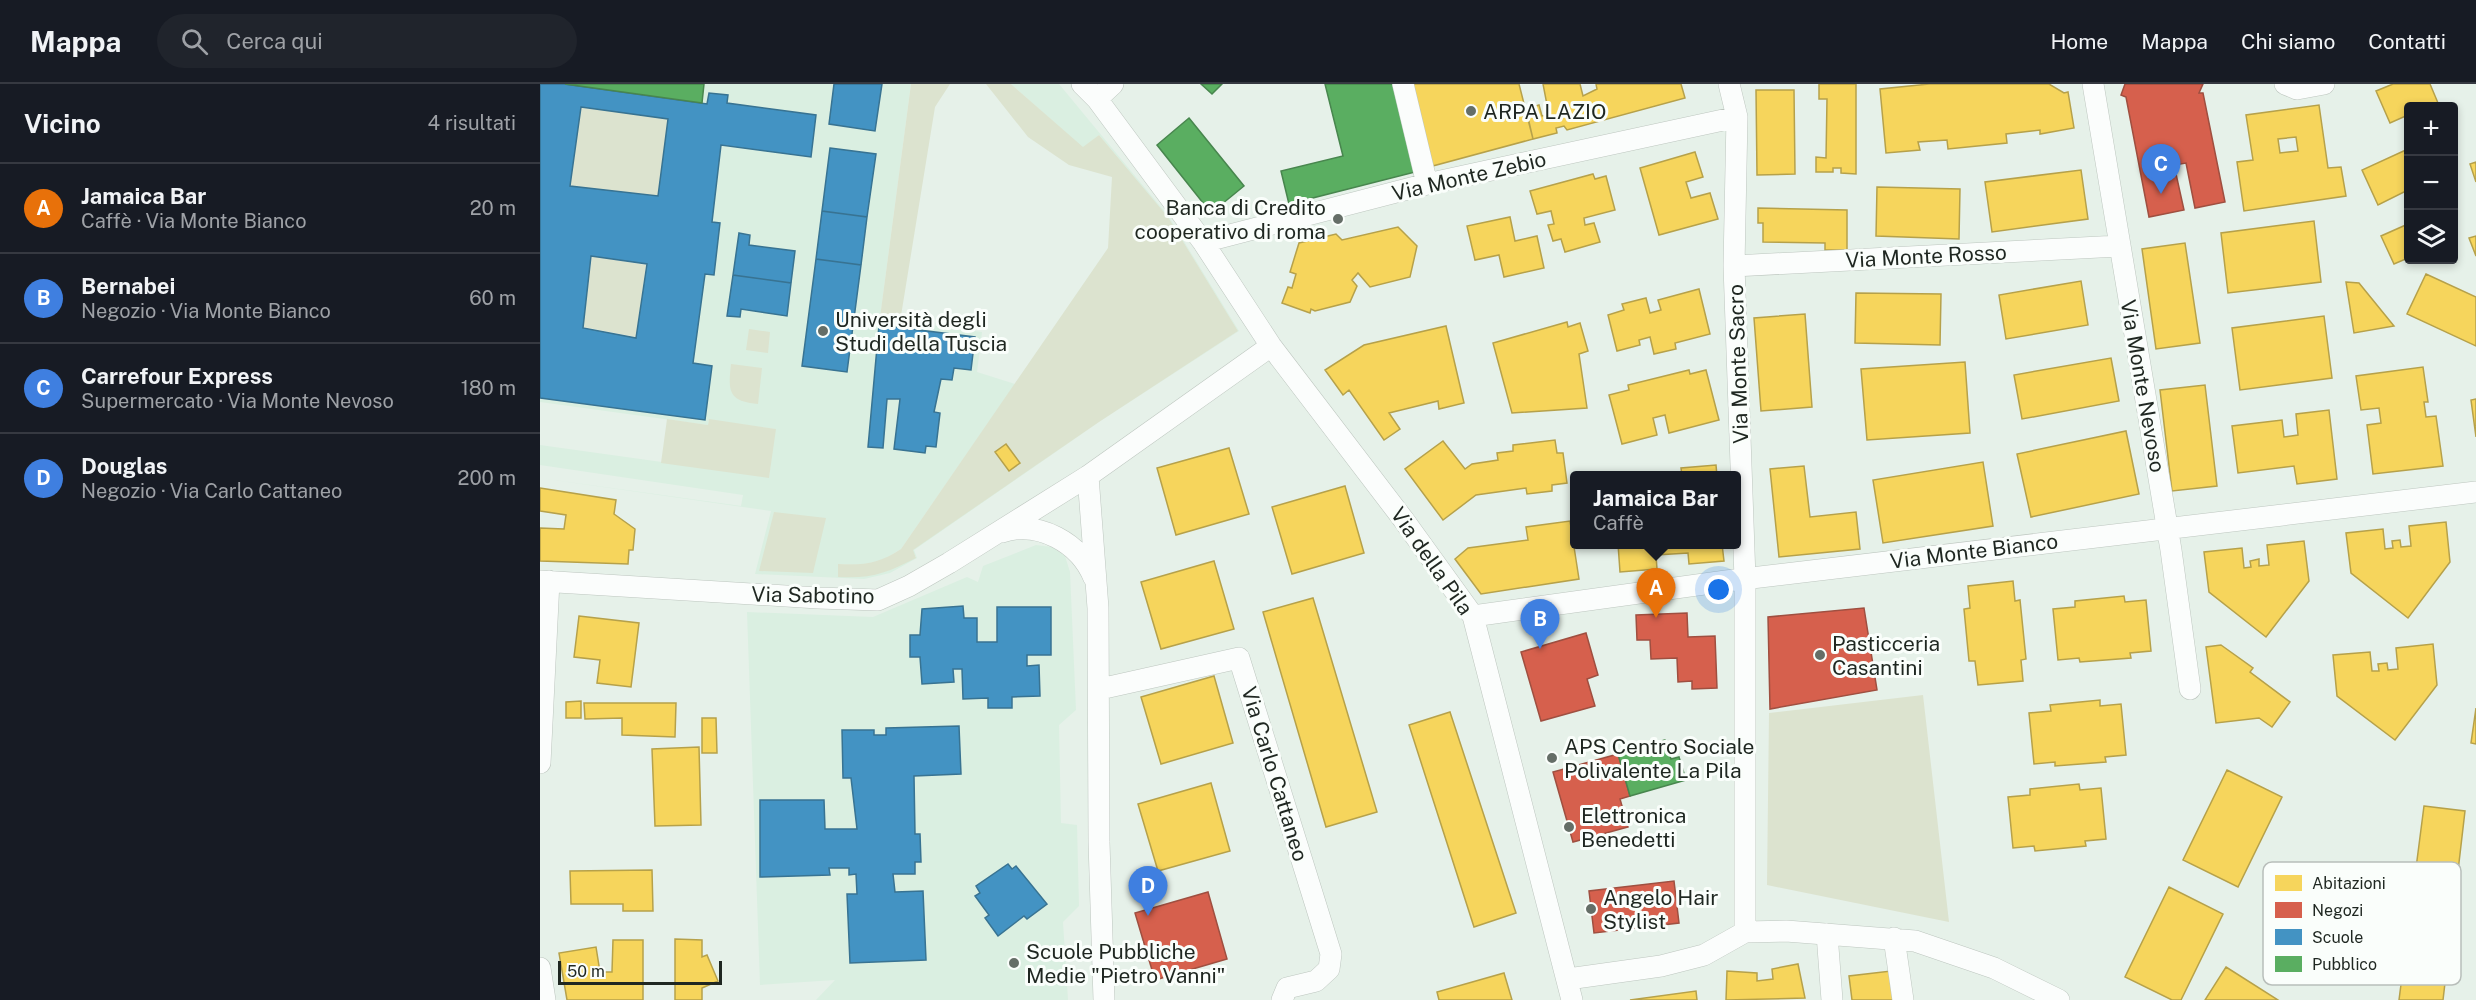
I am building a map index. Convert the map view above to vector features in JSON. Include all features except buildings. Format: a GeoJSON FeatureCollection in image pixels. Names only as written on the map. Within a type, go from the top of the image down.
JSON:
{"type":"FeatureCollection","features":[{"type":"Feature","properties":{"kind":"street"},"geometry":{"type":"LineString","coordinates":[[1090,92],[1113,84]]}},
{"type":"Feature","properties":{"kind":"street"},"geometry":{"type":"LineString","coordinates":[[1403,84],[1427,184]]}},
{"type":"Feature","properties":{"kind":"street","name":"Via Monte Sacro"},"geometry":{"type":"LineString","coordinates":[[1729,84],[1737,117],[1734,266],[1745,579],[1745,932]]}},
{"type":"Feature","properties":{"kind":"street","name":"Via Monte Nevoso"},"geometry":{"type":"LineString","coordinates":[[2093,84],[2167,528],[2190,689]]}},
{"type":"Feature","properties":{"kind":"street"},"geometry":{"type":"LineString","coordinates":[[2285,84],[2297,89],[2324,84]]}},
{"type":"Feature","properties":{"kind":"street","name":"Via della Pila"},"geometry":{"type":"LineString","coordinates":[[1090,92],[1203,242],[1271,346],[1403,519],[1473,616],[1572,1000]]}},
{"type":"Feature","properties":{"kind":"street","name":"Via Monte Zebio"},"geometry":{"type":"LineString","coordinates":[[1203,242],[1427,184],[1737,117]]}},
{"type":"Feature","properties":{"kind":"street","name":"Via Monte Rosso"},"geometry":{"type":"LineString","coordinates":[[1734,266],[2119,246]]}},
{"type":"Feature","properties":{"kind":"street"},"geometry":{"type":"LineString","coordinates":[[1104,1000],[1099,842],[1100,688],[1096,585],[1088,476],[1271,346]]}},
{"type":"Feature","properties":{"kind":"street","name":"Via Sabotino"},"geometry":{"type":"LineString","coordinates":[[545,581],[878,600],[909,586],[1088,476]]}},
{"type":"Feature","properties":{"kind":"street","name":"Via Monte Bianco"},"geometry":{"type":"LineString","coordinates":[[1473,616],[1745,579],[2476,492]]}},
{"type":"Feature","properties":{"kind":"street"},"geometry":{"type":"LineString","coordinates":[[993,535],[1022,529],[1052,535],[1075,550],[1092,572],[1096,585]]}},
{"type":"Feature","properties":{"kind":"street"},"geometry":{"type":"LineString","coordinates":[[540,763],[545,581]]}},
{"type":"Feature","properties":{"kind":"street","name":"Via Carlo Cattaneo"},"geometry":{"type":"LineString","coordinates":[[1100,688],[1239,658],[1331,954],[1329,969],[1316,981],[1287,988],[1281,1000]]}},
{"type":"Feature","properties":{"kind":"street"},"geometry":{"type":"LineString","coordinates":[[1568,979],[1661,966],[1704,955],[1745,932],[1786,931],[1916,941],[1994,968],[2059,1000]]}},
{"type":"Feature","properties":{"kind":"street"},"geometry":{"type":"LineString","coordinates":[[1827,934],[1832,1000]]}},
{"type":"Feature","properties":{"kind":"street"},"geometry":{"type":"LineString","coordinates":[[1894,938],[1903,999]]}},
{"type":"Feature","properties":{"kind":"street"},"geometry":{"type":"LineString","coordinates":[[540,968],[545,1000]]}},
{"type":"Feature","properties":{"kind":"shaded area","name":"Università degli Studi della Tuscia"},"geometry":{"type":"Polygon","coordinates":[[[564,84],[911,84],[879,325],[868,447],[883,448],[887,399],[900,399],[926,446],[941,379],[952,380],[954,368],[899,328],[901,321],[982,332],[977,372],[1015,384],[901,549],[883,560],[861,565],[839,564],[838,576],[916,557],[912,550],[1099,422],[914,550],[917,558],[890,573],[864,579],[755,574],[771,511],[540,478],[741,506],[743,495],[540,465],[540,445],[769,477],[775,429],[709,420],[708,425],[540,402],[540,398],[705,420],[712,366],[693,363],[705,274],[714,275],[720,223],[712,222],[721,145],[811,157],[816,116],[727,103],[727,95],[709,93],[707,104],[564,84]]]}},
{"type":"Feature","properties":{"kind":"shaded area"},"geometry":{"type":"Polygon","coordinates":[[[911,84],[950,84],[935,107],[899,328],[879,325],[911,84]]]}},
{"type":"Feature","properties":{"kind":"shaded area"},"geometry":{"type":"Polygon","coordinates":[[[986,84],[1011,84],[1083,147],[1099,135],[1168,217],[1238,331],[1099,422],[913,550],[916,558],[878,574],[838,577],[838,564],[871,562],[885,558],[901,549],[1108,248],[1112,177],[1069,165],[1028,137],[986,84]],[[1006,444],[995,452],[1009,471],[1020,463],[1006,444]]]}},
{"type":"Feature","properties":{"kind":"shaded area"},"geometry":{"type":"Polygon","coordinates":[[[1011,84],[1059,84],[1169,217],[1239,331],[1099,422],[1238,331],[1168,217],[1099,135],[1083,148],[1011,84]]]}},
{"type":"Feature","properties":{"kind":"shaded area"},"geometry":{"type":"Polygon","coordinates":[[[581,107],[668,119],[658,196],[570,186],[581,107]]]}},
{"type":"Feature","properties":{"kind":"shaded area"},"geometry":{"type":"Polygon","coordinates":[[[592,256],[646,265],[636,337],[583,327],[592,256]]]}},
{"type":"Feature","properties":{"kind":"shaded area"},"geometry":{"type":"Polygon","coordinates":[[[749,329],[770,332],[768,353],[746,350],[749,329]]]}},
{"type":"Feature","properties":{"kind":"shaded area"},"geometry":{"type":"Polygon","coordinates":[[[731,364],[762,368],[758,404],[748,403],[735,397],[732,393],[730,388],[731,364]]]}},
{"type":"Feature","properties":{"kind":"shaded area"},"geometry":{"type":"Polygon","coordinates":[[[667,419],[708,425],[709,419],[776,429],[769,478],[661,463],[667,419]]]}},
{"type":"Feature","properties":{"kind":"shaded area"},"geometry":{"type":"Polygon","coordinates":[[[774,512],[826,518],[813,573],[759,571],[774,512]]]}},
{"type":"Feature","properties":{"kind":"shaded area"},"geometry":{"type":"Polygon","coordinates":[[[1036,545],[1052,547],[1065,556],[1070,572],[1076,710],[1059,725],[1061,823],[1077,825],[1079,906],[1063,922],[1068,1000],[816,1000],[835,980],[760,985],[747,612],[873,617],[967,577],[978,582],[983,566],[1036,545]]]}},
{"type":"Feature","properties":{"kind":"shaded area"},"geometry":{"type":"Polygon","coordinates":[[[1923,695],[1949,922],[1767,885],[1769,713],[1923,695]]]}},
{"type":"Feature","properties":{"kind":"place","name":"ARPA LAZIO"},"geometry":{"type":"Point","coordinates":[1471,111]}},
{"type":"Feature","properties":{"kind":"place","name":"Carrefour Express"},"geometry":{"type":"Point","coordinates":[2161,194]}},
{"type":"Feature","properties":{"kind":"place","name":"Banca di Credito cooperativo di roma"},"geometry":{"type":"Point","coordinates":[1338,219]}},
{"type":"Feature","properties":{"kind":"place","name":"Università degli Studi della Tuscia"},"geometry":{"type":"Point","coordinates":[823,331]}},
{"type":"Feature","properties":{"kind":"place","name":"Jamaica Bar"},"geometry":{"type":"Point","coordinates":[1656,618]}},
{"type":"Feature","properties":{"kind":"place","name":"Bernabei"},"geometry":{"type":"Point","coordinates":[1540,649]}},
{"type":"Feature","properties":{"kind":"place","name":"Pasticceria Casantini"},"geometry":{"type":"Point","coordinates":[1820,655]}},
{"type":"Feature","properties":{"kind":"place","name":"APS Centro Sociale Polivalente La Pila"},"geometry":{"type":"Point","coordinates":[1552,758]}},
{"type":"Feature","properties":{"kind":"place","name":"Elettronica Benedetti"},"geometry":{"type":"Point","coordinates":[1569,827]}},
{"type":"Feature","properties":{"kind":"place","name":"Angelo Hair Stylist"},"geometry":{"type":"Point","coordinates":[1591,909]}},
{"type":"Feature","properties":{"kind":"place","name":"Douglas"},"geometry":{"type":"Point","coordinates":[1148,916]}},
{"type":"Feature","properties":{"kind":"place","name":"Scuole Pubbliche Medie \"Pietro Vanni\""},"geometry":{"type":"Point","coordinates":[1014,963]}}]}
